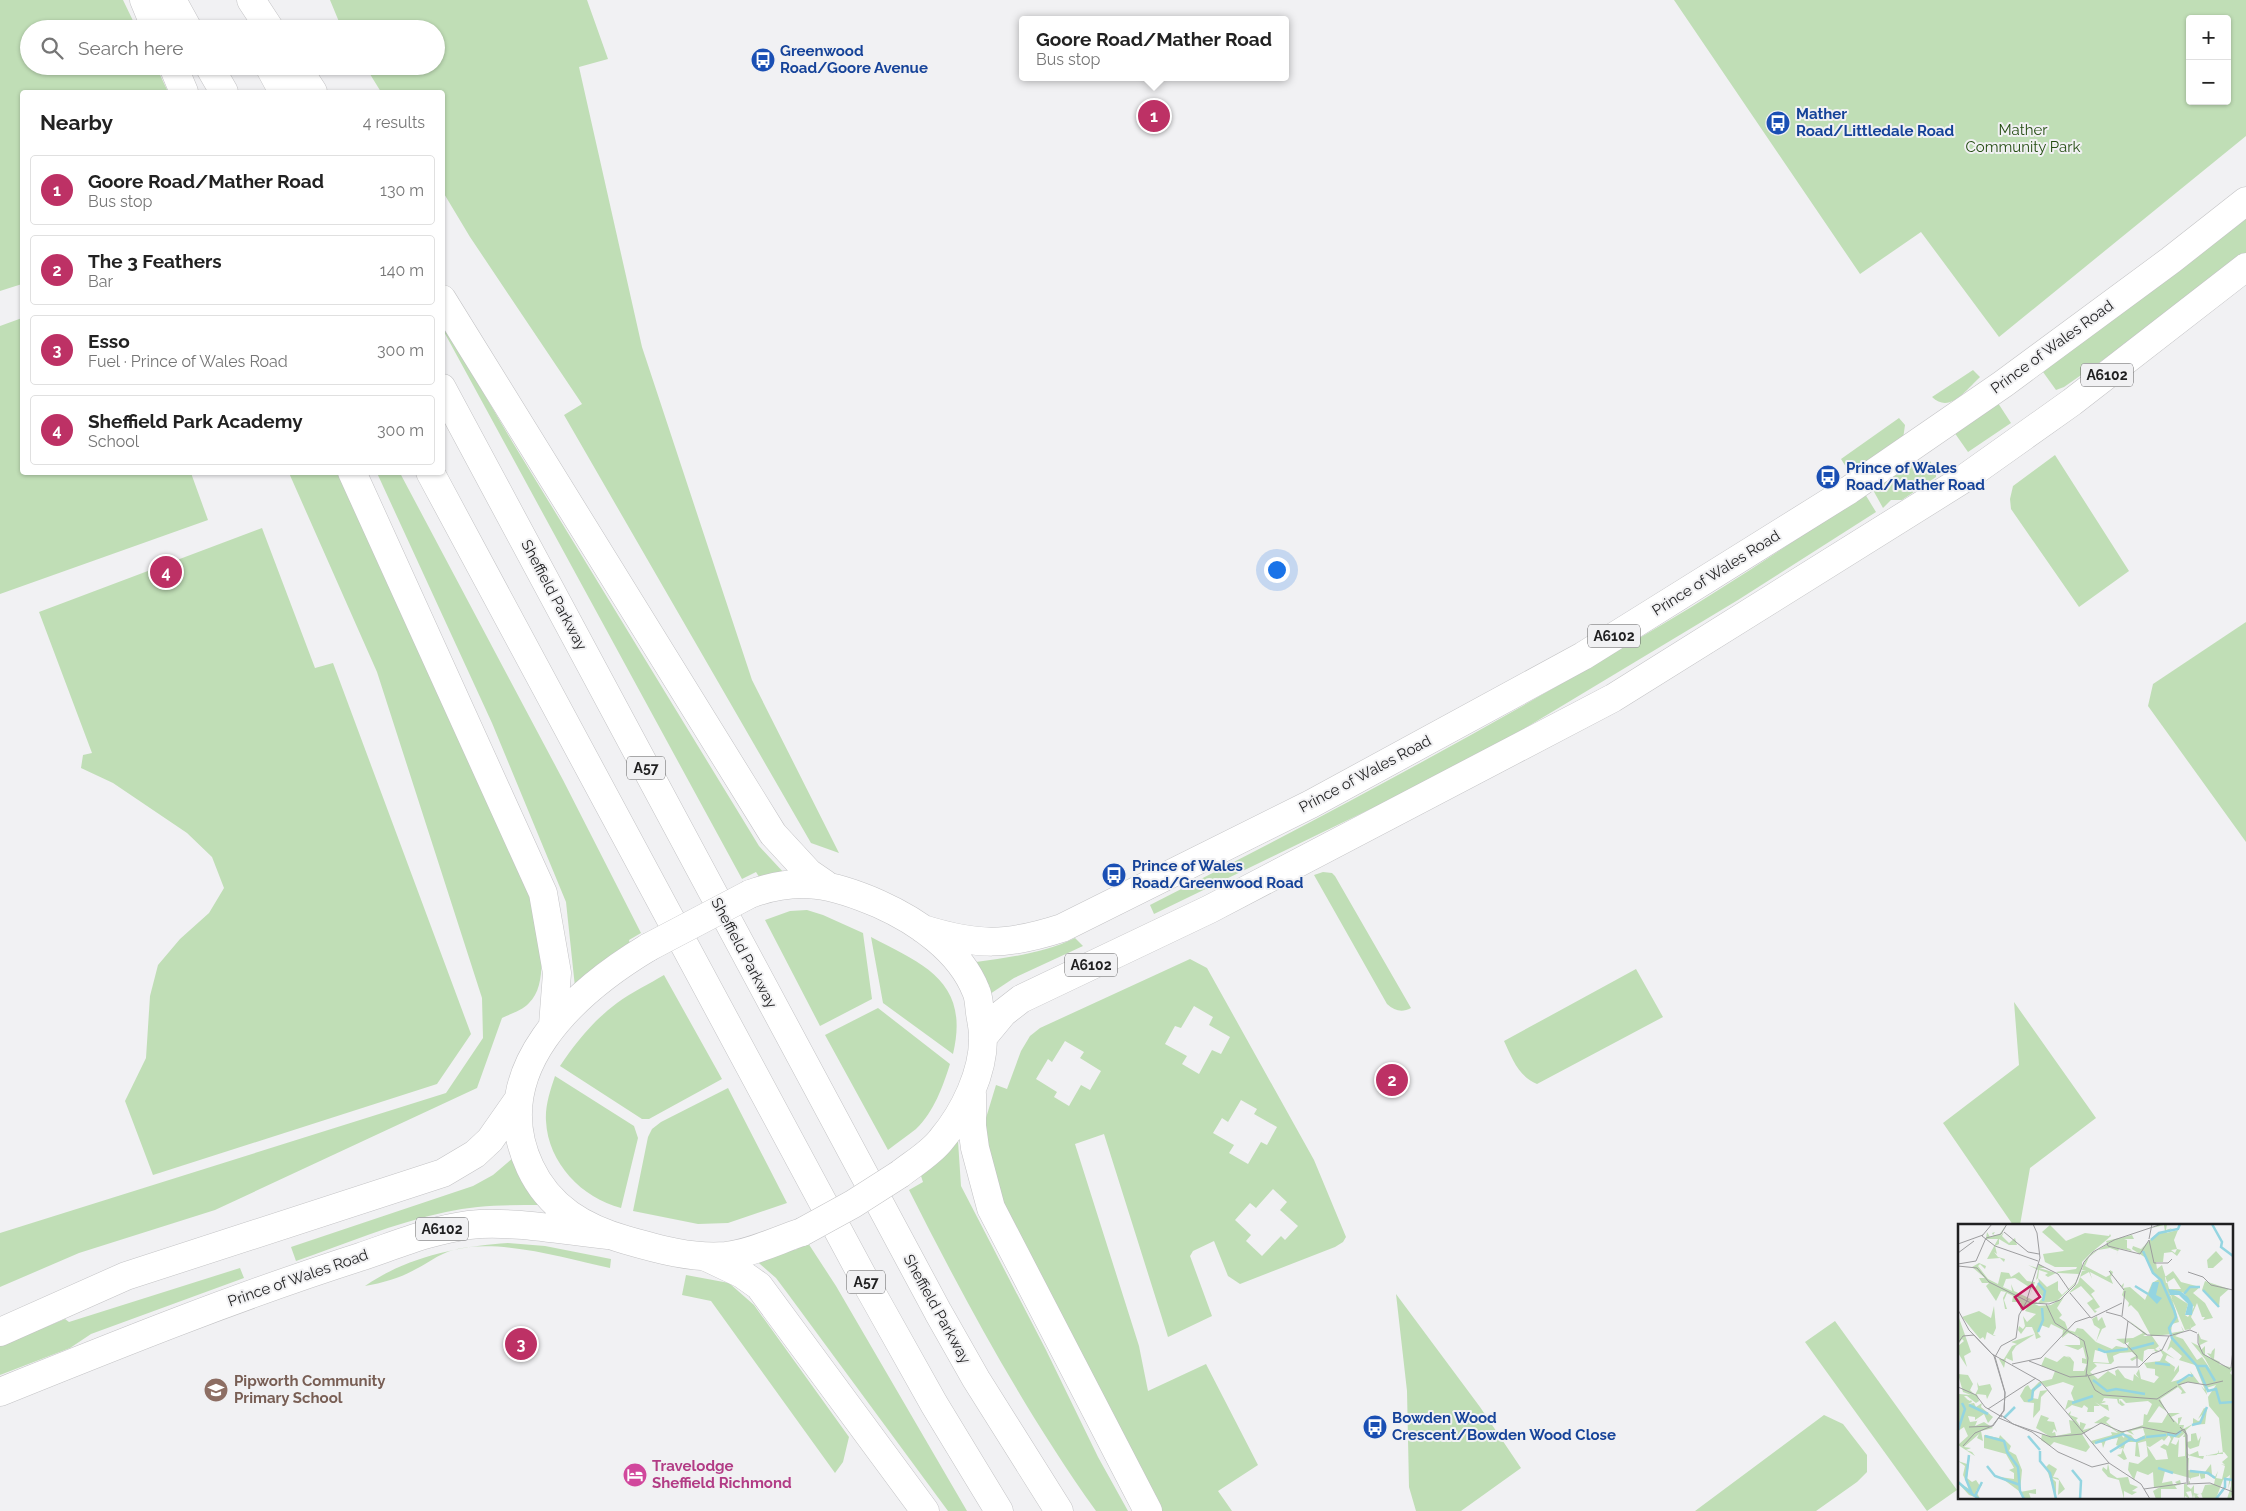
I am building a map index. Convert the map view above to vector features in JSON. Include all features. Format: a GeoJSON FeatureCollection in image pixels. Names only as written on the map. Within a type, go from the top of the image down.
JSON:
{"type":"FeatureCollection","features":[{"type":"Feature","properties":{"kind":"highway"},"geometry":{"type":"LineString","coordinates":[[144,0],[152,20]]}},
{"type":"Feature","properties":{"kind":"highway"},"geometry":{"type":"LineString","coordinates":[[172,0],[183,20]]}},
{"type":"Feature","properties":{"kind":"highway"},"geometry":{"type":"LineString","coordinates":[[233,0],[243,20]]}},
{"type":"Feature","properties":{"kind":"highway"},"geometry":{"type":"LineString","coordinates":[[251,0],[264,20]]}},
{"type":"Feature","properties":{"kind":"highway"},"geometry":{"type":"LineString","coordinates":[[177,75],[183,90]]}},
{"type":"Feature","properties":{"kind":"highway"},"geometry":{"type":"LineString","coordinates":[[214,75],[223,90]]}},
{"type":"Feature","properties":{"kind":"highway"},"geometry":{"type":"LineString","coordinates":[[273,75],[282,90]]}},
{"type":"Feature","properties":{"kind":"highway"},"geometry":{"type":"LineString","coordinates":[[302,75],[313,90]]}},
{"type":"Feature","properties":{"kind":"highway","name":"Prince of Wales Road"},"geometry":{"type":"LineString","coordinates":[[923,929],[958,940],[998,942],[1030,938],[1062,928],[1311,804],[1583,656],[1849,490],[1996,389],[2171,260],[2246,201]]}},
{"type":"Feature","properties":{"kind":"highway","name":"A6102"},"geometry":{"type":"LineString","coordinates":[[984,1036],[1003,1013],[1021,998],[1210,909],[1613,698],[1965,478],[2072,402],[2246,266]]}},
{"type":"Feature","properties":{"kind":"highway"},"geometry":{"type":"LineString","coordinates":[[445,304],[773,834],[809,873],[825,884]]}},
{"type":"Feature","properties":{"kind":"highway","name":"Sheffield Parkway"},"geometry":{"type":"LineString","coordinates":[[445,394],[938,1312],[976,1379],[1059,1511]]}},
{"type":"Feature","properties":{"kind":"highway"},"geometry":{"type":"LineString","coordinates":[[353,475],[543,893],[557,973],[553,1025]]}},
{"type":"Feature","properties":{"kind":"highway","name":"A57"},"geometry":{"type":"LineString","coordinates":[[432,475],[869,1288],[934,1404],[1000,1511]]}},
{"type":"Feature","properties":{"kind":"highway","name":"A6102"},"geometry":{"type":"LineString","coordinates":[[825,884],[852,892],[890,909],[923,929],[952,953],[966,972],[976,992],[984,1036],[972,1090],[955,1122],[940,1142],[900,1174],[853,1204],[802,1232],[727,1256],[704,1256],[655,1248],[608,1235],[587,1226],[568,1214],[550,1198],[537,1181],[522,1148],[517,1123],[518,1100],[527,1070],[553,1025],[599,982],[627,961],[649,947],[750,894],[767,887],[825,884]]}},
{"type":"Feature","properties":{"kind":"highway"},"geometry":{"type":"LineString","coordinates":[[972,1090],[972,1126],[975,1148],[991,1208],[1148,1511]]}},
{"type":"Feature","properties":{"kind":"highway","name":"A6102"},"geometry":{"type":"LineString","coordinates":[[0,1332],[126,1276],[443,1173],[475,1154],[490,1140],[518,1100]]}},
{"type":"Feature","properties":{"kind":"highway","name":"Prince of Wales Road"},"geometry":{"type":"LineString","coordinates":[[0,1392],[153,1330],[301,1275],[436,1230],[470,1225],[496,1224],[608,1235]]}},
{"type":"Feature","properties":{"kind":"highway"},"geometry":{"type":"LineString","coordinates":[[704,1256],[742,1274],[759,1286],[926,1511]]}},
{"type":"Feature","properties":{"kind":"green space"},"geometry":{"type":"Polygon","coordinates":[[[0,0],[123,0],[133,20],[20,20],[20,75],[160,75],[167,90],[20,90],[20,285],[0,291],[0,0]]]}},
{"type":"Feature","properties":{"kind":"green space"},"geometry":{"type":"Polygon","coordinates":[[[330,0],[587,0],[608,59],[579,67],[642,347],[752,680],[839,853],[811,843],[564,415],[582,404],[470,237],[445,195],[445,90],[380,90],[371,75],[445,75],[445,20],[338,20],[330,0]]]}},
{"type":"Feature","properties":{"kind":"green space","name":"Mather Community Park"},"geometry":{"type":"Polygon","coordinates":[[[1674,0],[2246,0],[2246,136],[1999,337],[1921,232],[1860,274],[1674,0]]]}},
{"type":"Feature","properties":{"kind":"green space"},"geometry":{"type":"Polygon","coordinates":[[[2246,219],[2246,253],[2133,339],[2064,387],[2056,390],[2043,372],[2246,219]]]}},
{"type":"Feature","properties":{"kind":"green space"},"geometry":{"type":"Polygon","coordinates":[[[20,319],[20,475],[192,475],[208,520],[0,594],[0,326],[20,319]]]}},
{"type":"Feature","properties":{"kind":"green space"},"geometry":{"type":"Polygon","coordinates":[[[445,327],[513,443],[759,846],[785,874],[761,880],[756,872],[742,879],[445,334],[445,327]]]}},
{"type":"Feature","properties":{"kind":"green space"},"geometry":{"type":"Polygon","coordinates":[[[1973,370],[1980,377],[1958,398],[1945,403],[1939,402],[1932,397],[1973,370]]]}},
{"type":"Feature","properties":{"kind":"green space"},"geometry":{"type":"Polygon","coordinates":[[[1998,403],[2011,423],[1968,452],[1954,432],[1998,403]]]}},
{"type":"Feature","properties":{"kind":"green space"},"geometry":{"type":"Polygon","coordinates":[[[1899,418],[1905,425],[1903,439],[1872,460],[1856,465],[1848,470],[1841,459],[1899,418]]]}},
{"type":"Feature","properties":{"kind":"green space"},"geometry":{"type":"Polygon","coordinates":[[[2055,455],[2129,571],[2079,607],[2011,509],[2010,499],[2013,486],[2055,455]]]}},
{"type":"Feature","properties":{"kind":"green space"},"geometry":{"type":"Polygon","coordinates":[[[1930,461],[1936,470],[1936,477],[1902,500],[1891,500],[1883,508],[1873,490],[1912,464],[1930,461]]]}},
{"type":"Feature","properties":{"kind":"green space"},"geometry":{"type":"Polygon","coordinates":[[[290,475],[342,475],[535,902],[541,955],[540,982],[536,994],[523,1008],[502,1018],[477,1088],[215,1210],[79,1253],[0,1287],[0,1233],[446,1093],[483,1038],[482,998],[377,672],[290,475]]]}},
{"type":"Feature","properties":{"kind":"green space"},"geometry":{"type":"Polygon","coordinates":[[[378,475],[401,475],[563,780],[641,933],[629,940],[630,944],[575,987],[566,902],[492,723],[378,475]]]}},
{"type":"Feature","properties":{"kind":"green space"},"geometry":{"type":"Polygon","coordinates":[[[1865,494],[1876,512],[1738,600],[1502,742],[1422,784],[1154,914],[1150,905],[1345,804],[1537,698],[1689,608],[1865,494]]]}},
{"type":"Feature","properties":{"kind":"green space"},"geometry":{"type":"Polygon","coordinates":[[[262,528],[315,668],[333,663],[471,1034],[437,1084],[153,1175],[125,1101],[146,1058],[150,996],[158,965],[180,939],[209,913],[224,888],[212,857],[187,833],[113,783],[81,768],[83,755],[92,753],[39,612],[262,528]]]}},
{"type":"Feature","properties":{"kind":"green space"},"geometry":{"type":"Polygon","coordinates":[[[2246,622],[2246,842],[2148,706],[2153,684],[2246,622]]]}},
{"type":"Feature","properties":{"kind":"green space"},"geometry":{"type":"Polygon","coordinates":[[[1323,872],[1332,873],[1335,876],[1411,1008],[1399,1010],[1387,1004],[1314,875],[1323,872]]]}},
{"type":"Feature","properties":{"kind":"green space"},"geometry":{"type":"Polygon","coordinates":[[[807,910],[863,933],[872,999],[820,1026],[765,920],[790,911],[807,910]]]}},
{"type":"Feature","properties":{"kind":"green space"},"geometry":{"type":"Polygon","coordinates":[[[871,937],[925,967],[939,979],[949,993],[955,1009],[957,1029],[953,1054],[883,1003],[871,937]]]}},
{"type":"Feature","properties":{"kind":"green space"},"geometry":{"type":"Polygon","coordinates":[[[1075,938],[1083,946],[1014,978],[990,994],[976,962],[1039,951],[1075,938]]]}},
{"type":"Feature","properties":{"kind":"green space"},"geometry":{"type":"Polygon","coordinates":[[[1190,959],[1207,968],[1314,1160],[1346,1237],[1343,1242],[1335,1247],[1240,1284],[1228,1276],[1214,1241],[1193,1251],[1190,1256],[1212,1316],[1168,1337],[1104,1134],[1075,1144],[1139,1346],[1148,1391],[1206,1364],[1258,1465],[1218,1491],[1232,1511],[1162,1511],[1010,1226],[982,1131],[996,1085],[1007,1089],[1021,1051],[1030,1036],[1040,1028],[1190,959]],[[1194,1006],[1181,1028],[1175,1026],[1165,1044],[1187,1056],[1182,1064],[1199,1074],[1212,1050],[1221,1054],[1230,1037],[1209,1025],[1213,1017],[1194,1006]],[[1065,1041],[1052,1062],[1048,1059],[1036,1079],[1057,1092],[1054,1097],[1069,1106],[1081,1085],[1090,1090],[1101,1071],[1080,1058],[1084,1052],[1065,1041]],[[1241,1100],[1228,1122],[1222,1118],[1213,1133],[1234,1145],[1229,1153],[1248,1164],[1261,1142],[1267,1145],[1277,1127],[1254,1114],[1257,1109],[1241,1100]],[[1273,1189],[1256,1208],[1250,1203],[1235,1220],[1251,1235],[1246,1241],[1262,1256],[1281,1236],[1285,1240],[1298,1226],[1280,1210],[1287,1202],[1273,1189]]]}},
{"type":"Feature","properties":{"kind":"green space"},"geometry":{"type":"Polygon","coordinates":[[[1636,969],[1663,1017],[1537,1084],[1530,1081],[1520,1071],[1504,1041],[1636,969]]]}},
{"type":"Feature","properties":{"kind":"green space"},"geometry":{"type":"Polygon","coordinates":[[[664,975],[722,1079],[649,1119],[642,1119],[560,1066],[586,1032],[617,1003],[664,975]]]}},
{"type":"Feature","properties":{"kind":"green space"},"geometry":{"type":"Polygon","coordinates":[[[2014,1002],[2096,1118],[2030,1168],[2020,1224],[2012,1224],[1943,1123],[2019,1065],[2014,1002]]]}},
{"type":"Feature","properties":{"kind":"green space"},"geometry":{"type":"Polygon","coordinates":[[[878,1008],[950,1064],[941,1090],[928,1115],[916,1129],[888,1150],[825,1035],[878,1008]]]}},
{"type":"Feature","properties":{"kind":"green space"},"geometry":{"type":"Polygon","coordinates":[[[555,1076],[634,1126],[638,1138],[621,1208],[593,1196],[581,1187],[560,1164],[553,1151],[548,1136],[546,1110],[555,1076]]]}},
{"type":"Feature","properties":{"kind":"green space"},"geometry":{"type":"Polygon","coordinates":[[[728,1088],[787,1203],[728,1223],[698,1224],[633,1211],[648,1137],[652,1129],[661,1122],[728,1088]]]}},
{"type":"Feature","properties":{"kind":"green space"},"geometry":{"type":"Polygon","coordinates":[[[955,1141],[958,1141],[961,1186],[1046,1350],[1098,1457],[1128,1511],[1096,1511],[1070,1473],[996,1354],[909,1190],[923,1182],[921,1176],[923,1173],[955,1141]]]}},
{"type":"Feature","properties":{"kind":"green space"},"geometry":{"type":"Polygon","coordinates":[[[514,1157],[541,1205],[505,1205],[446,1212],[389,1228],[296,1261],[291,1247],[473,1186],[493,1175],[514,1157]]]}},
{"type":"Feature","properties":{"kind":"green space"},"geometry":{"type":"Polygon","coordinates":[[[508,1243],[545,1246],[611,1259],[610,1268],[530,1250],[488,1246],[469,1247],[508,1243]]]}},
{"type":"Feature","properties":{"kind":"green space"},"geometry":{"type":"Polygon","coordinates":[[[793,1243],[795,1250],[808,1243],[836,1286],[967,1511],[948,1511],[776,1278],[753,1258],[793,1243]]]}},
{"type":"Feature","properties":{"kind":"green space"},"geometry":{"type":"Polygon","coordinates":[[[464,1248],[450,1251],[398,1278],[365,1286],[398,1267],[416,1260],[452,1250],[464,1248]]]}},
{"type":"Feature","properties":{"kind":"green space"},"geometry":{"type":"Polygon","coordinates":[[[240,1268],[244,1278],[91,1334],[70,1348],[0,1375],[0,1346],[65,1319],[69,1322],[240,1268]]]}},
{"type":"Feature","properties":{"kind":"green space"},"geometry":{"type":"Polygon","coordinates":[[[686,1275],[729,1283],[754,1305],[849,1437],[843,1462],[835,1473],[711,1301],[682,1295],[686,1275]]]}},
{"type":"Feature","properties":{"kind":"green space"},"geometry":{"type":"Polygon","coordinates":[[[1396,1294],[1480,1407],[1521,1468],[1461,1511],[1416,1511],[1409,1487],[1407,1391],[1396,1294]]]}},
{"type":"Feature","properties":{"kind":"green space"},"geometry":{"type":"Polygon","coordinates":[[[1835,1321],[1957,1490],[1927,1511],[1805,1342],[1835,1321]]]}},
{"type":"Feature","properties":{"kind":"green space"},"geometry":{"type":"Polygon","coordinates":[[[1824,1415],[1843,1424],[1867,1455],[1867,1472],[1857,1482],[1816,1511],[1695,1511],[1824,1415]]]}},
{"type":"Feature","properties":{"kind":"place","name":"Greenwood Road/Goore Avenue"},"geometry":{"type":"Point","coordinates":[763,60]}},
{"type":"Feature","properties":{"kind":"place","name":"Goore Road/Mather Road"},"geometry":{"type":"Point","coordinates":[1154,116]}},
{"type":"Feature","properties":{"kind":"place","name":"Mather Road/Littledale Road"},"geometry":{"type":"Point","coordinates":[1778,123]}},
{"type":"Feature","properties":{"kind":"place","name":"Prince of Wales Road/Mather Road"},"geometry":{"type":"Point","coordinates":[1828,477]}},
{"type":"Feature","properties":{"kind":"place","name":"Sheffield Park Academy"},"geometry":{"type":"Point","coordinates":[166,572]}},
{"type":"Feature","properties":{"kind":"place","name":"Prince of Wales Road/Greenwood Road"},"geometry":{"type":"Point","coordinates":[1114,875]}},
{"type":"Feature","properties":{"kind":"place","name":"The 3 Feathers"},"geometry":{"type":"Point","coordinates":[1392,1080]}},
{"type":"Feature","properties":{"kind":"place","name":"Esso"},"geometry":{"type":"Point","coordinates":[521,1344]}},
{"type":"Feature","properties":{"kind":"place","name":"Pipworth Community Primary School"},"geometry":{"type":"Point","coordinates":[216,1390]}},
{"type":"Feature","properties":{"kind":"place","name":"Bowden Wood Crescent/Bowden Wood Close"},"geometry":{"type":"Point","coordinates":[1375,1427]}},
{"type":"Feature","properties":{"kind":"place","name":"Travelodge Sheffield Richmond"},"geometry":{"type":"Point","coordinates":[635,1475]}}]}
